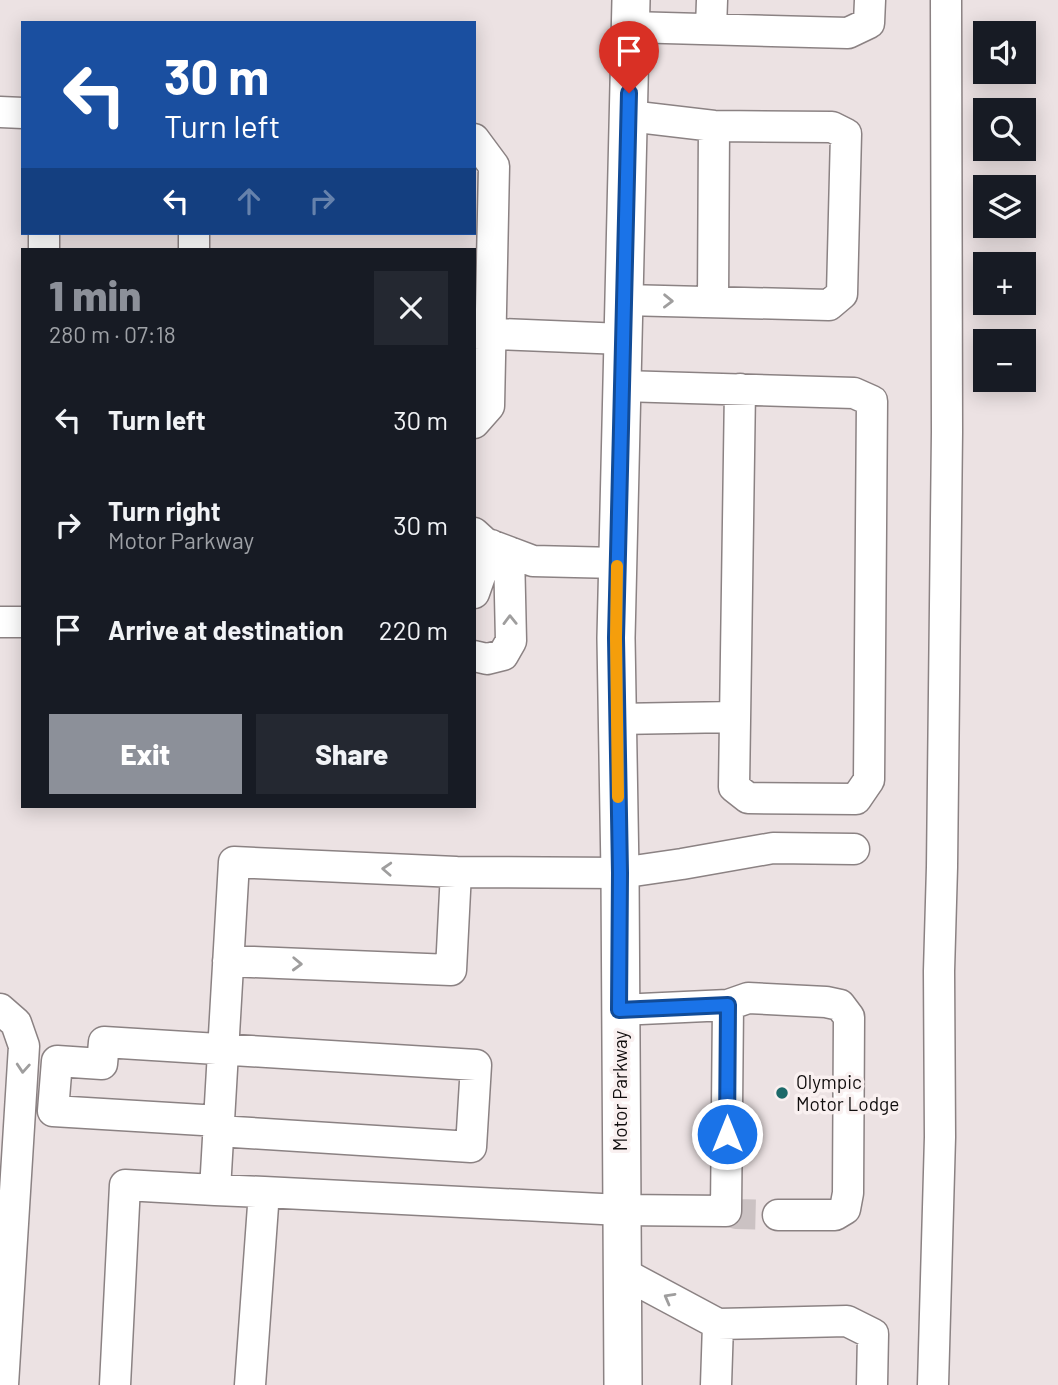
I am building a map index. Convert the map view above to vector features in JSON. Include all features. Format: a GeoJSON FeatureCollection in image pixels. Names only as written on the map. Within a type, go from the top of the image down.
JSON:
{"type":"FeatureCollection","features":[{"type":"Feature","properties":{"kind":"main road","name":"Motor Parkway"},"geometry":{"type":"LineString","coordinates":[[622,1385],[620,873],[616,638],[631,13]]}},
{"type":"Feature","properties":{"kind":"lane"},"geometry":{"type":"LineString","coordinates":[[631,13],[711,15],[848,33],[869,23],[870,0]]}},
{"type":"Feature","properties":{"kind":"lane"},"geometry":{"type":"LineString","coordinates":[[933,1385],[940,1137],[939,971],[947,432],[946,0]]}},
{"type":"Feature","properties":{"kind":"lane"},"geometry":{"type":"LineString","coordinates":[[0,112],[21,113]]}},
{"type":"Feature","properties":{"kind":"lane"},"geometry":{"type":"LineString","coordinates":[[624,300],[829,305],[842,294],[846,134],[832,127],[714,126],[629,116]]}},
{"type":"Feature","properties":{"kind":"lane"},"geometry":{"type":"LineString","coordinates":[[713,302],[714,126]]}},
{"type":"Feature","properties":{"kind":"lane"},"geometry":{"type":"LineString","coordinates":[[476,142],[494,166],[482,333],[489,406],[476,421]]}},
{"type":"Feature","properties":{"kind":"lane"},"geometry":{"type":"LineString","coordinates":[[482,333],[623,339]]}},
{"type":"Feature","properties":{"kind":"lane"},"geometry":{"type":"LineString","coordinates":[[622,386],[740,389],[854,393],[872,401],[869,780],[856,799],[748,798],[734,787],[740,389]]}},
{"type":"Feature","properties":{"kind":"lane"},"geometry":{"type":"LineString","coordinates":[[491,543],[533,561],[617,563]]}},
{"type":"Feature","properties":{"kind":"lane"},"geometry":{"type":"LineString","coordinates":[[476,587],[491,543]]}},
{"type":"Feature","properties":{"kind":"lane"},"geometry":{"type":"LineString","coordinates":[[476,656],[487,659],[503,655],[511,641],[491,543]]}},
{"type":"Feature","properties":{"kind":"lane"},"geometry":{"type":"LineString","coordinates":[[0,622],[21,622]]}},
{"type":"Feature","properties":{"kind":"lane"},"geometry":{"type":"LineString","coordinates":[[617,719],[735,717]]}},
{"type":"Feature","properties":{"kind":"lane"},"geometry":{"type":"LineString","coordinates":[[215,1190],[234,862],[456,872],[620,873],[773,848],[854,849]]}},
{"type":"Feature","properties":{"kind":"lane"},"geometry":{"type":"LineString","coordinates":[[228,961],[451,970],[456,872]]}},
{"type":"Feature","properties":{"kind":"lane"},"geometry":{"type":"LineString","coordinates":[[619,1010],[728,1005],[748,998],[840,1004],[849,1017],[848,1193],[845,1209],[835,1215],[778,1215]]}},
{"type":"Feature","properties":{"kind":"lane"},"geometry":{"type":"LineString","coordinates":[[115,1385],[125,1185],[621,1210],[726,1211],[728,1005]]}},
{"type":"Feature","properties":{"kind":"lane"},"geometry":{"type":"LineString","coordinates":[[0,1009],[16,1023],[24,1046],[4,1385]]}},
{"type":"Feature","properties":{"kind":"lane"},"geometry":{"type":"LineString","coordinates":[[104,1042],[476,1065],[471,1147],[218,1126],[53,1111],[57,1061],[102,1064],[104,1042]]}},
{"type":"Feature","properties":{"kind":"lane"},"geometry":{"type":"LineString","coordinates":[[250,1385],[264,1192]]}},
{"type":"Feature","properties":{"kind":"lane"},"geometry":{"type":"LineString","coordinates":[[621,1272],[718,1325],[847,1321],[873,1334],[872,1385]]}},
{"type":"Feature","properties":{"kind":"lane"},"geometry":{"type":"LineString","coordinates":[[716,1385],[718,1325]]}},
{"type":"Feature","properties":{"kind":"tunnel"},"geometry":{"type":"LineString","coordinates":[[726,1211],[736,1214],[778,1215]]}},
{"type":"Feature","properties":{"kind":"slow traffic"},"geometry":{"type":"LineString","coordinates":[[617,566],[618,797]]}},
{"type":"Feature","properties":{"kind":"place","name":"Olympic Motor Lodge"},"geometry":{"type":"Point","coordinates":[782,1093]}},
{"type":"Feature","properties":{"kind":"route"},"geometry":{"type":"LineString","coordinates":[[629,93],[616,638],[620,873],[619,1010],[728,1005],[727,1134]]}}]}
